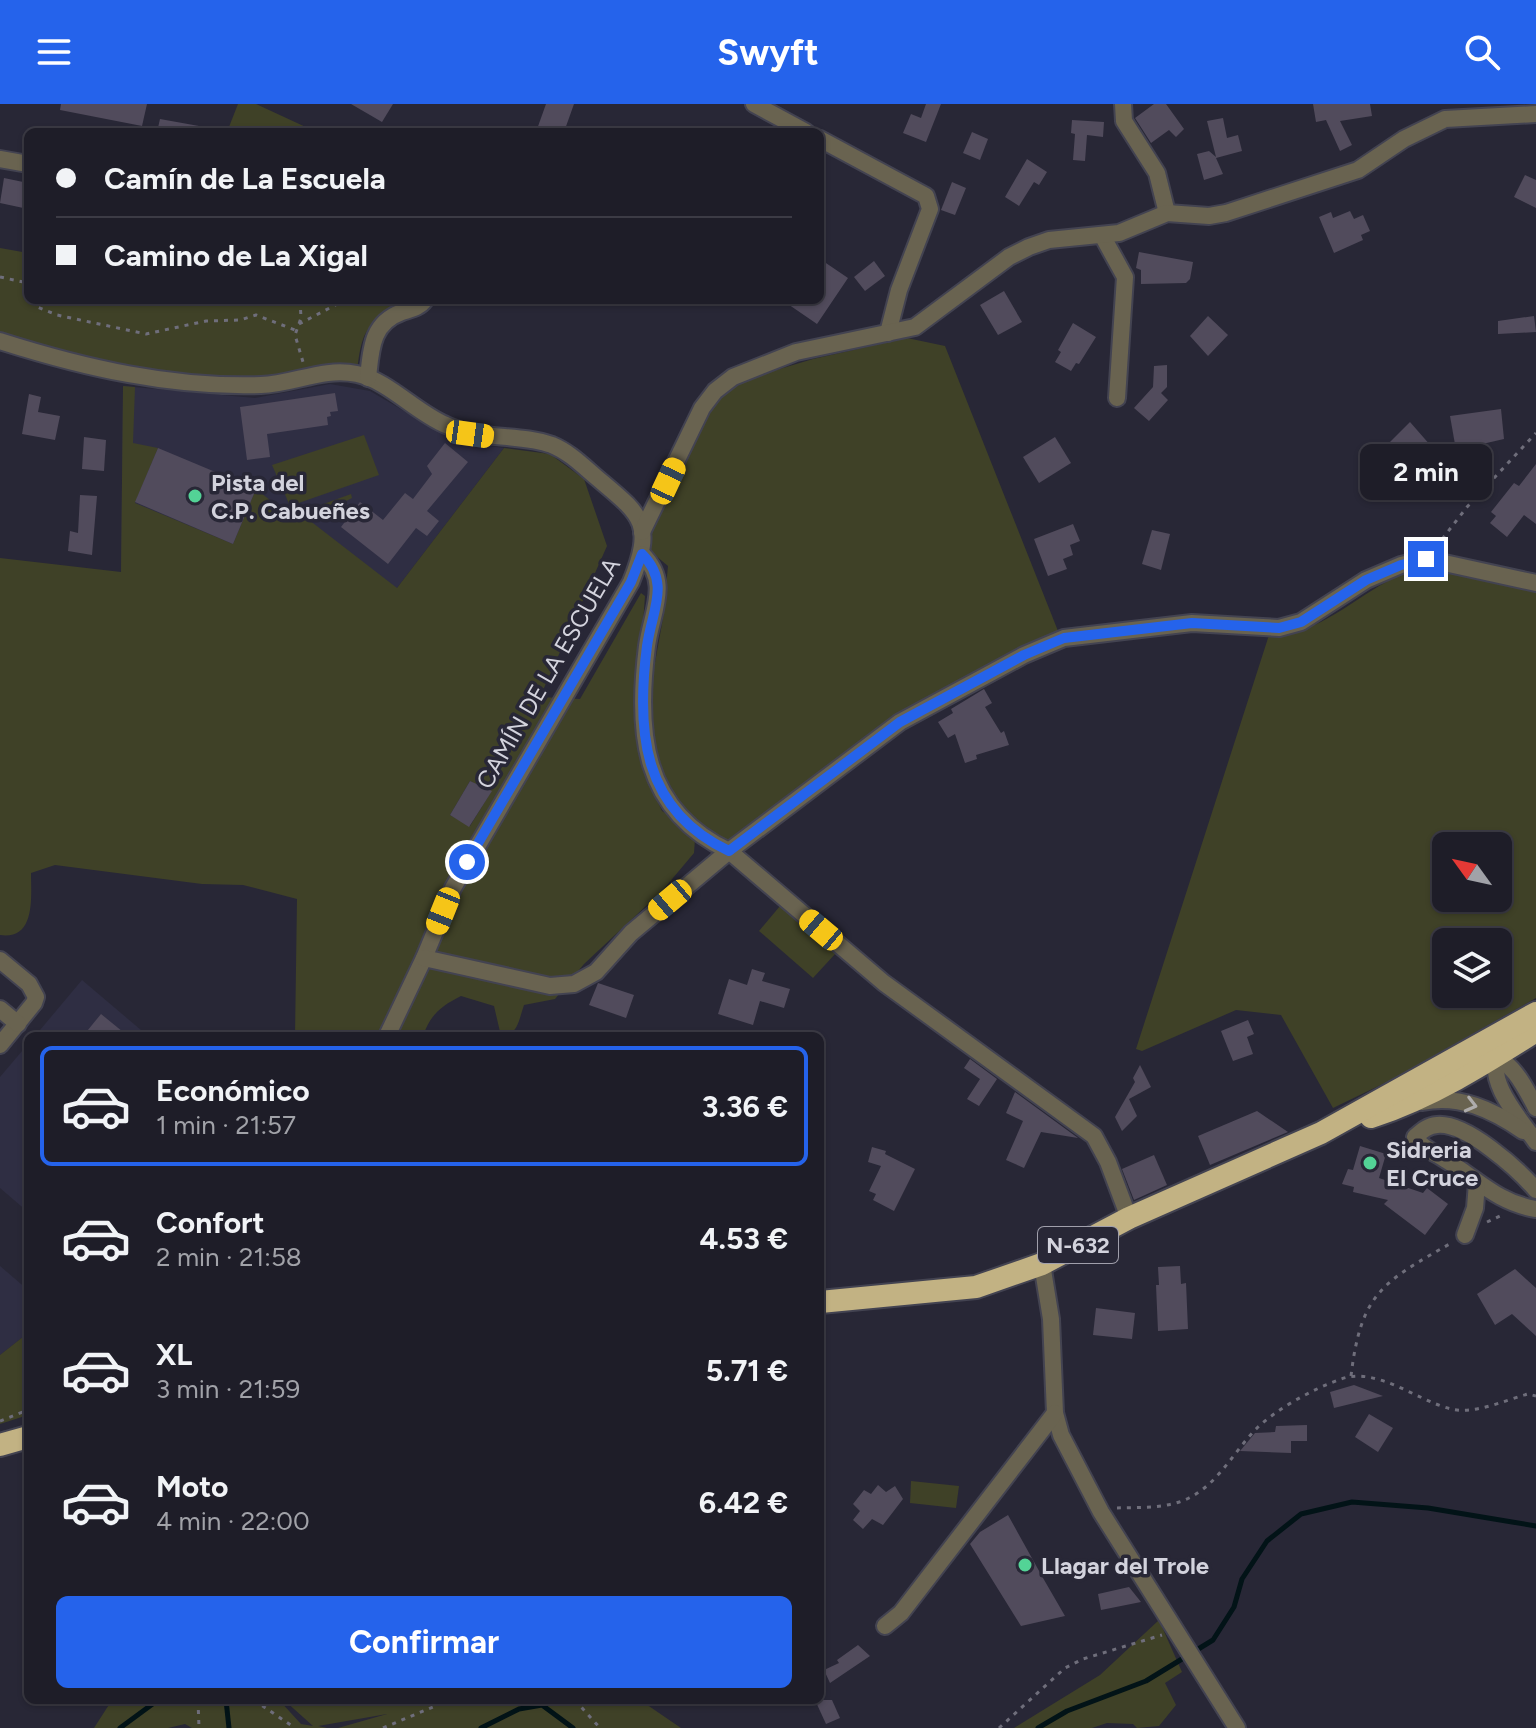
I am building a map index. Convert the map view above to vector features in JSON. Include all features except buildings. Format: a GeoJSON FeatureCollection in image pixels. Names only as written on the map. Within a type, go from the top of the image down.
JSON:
{"type":"FeatureCollection","features":[{"type":"Feature","properties":{"kind":"highway"},"geometry":{"type":"LineString","coordinates":[[1399,1099],[1536,1016]]}},
{"type":"Feature","properties":{"kind":"highway"},"geometry":{"type":"LineString","coordinates":[[1399,1099],[1496,1057],[1536,1031]]}},
{"type":"Feature","properties":{"kind":"highway","name":"N-632"},"geometry":{"type":"LineString","coordinates":[[824,1302],[976,1287],[1042,1264],[1129,1218],[1399,1099]]}},
{"type":"Feature","properties":{"kind":"highway"},"geometry":{"type":"LineString","coordinates":[[0,1445],[24,1438]]}},
{"type":"Feature","properties":{"kind":"street"},"geometry":{"type":"LineString","coordinates":[[754,104],[799,128]]}},
{"type":"Feature","properties":{"kind":"street"},"geometry":{"type":"LineString","coordinates":[[1123,104],[1124,121],[1157,173],[1167,213]]}},
{"type":"Feature","properties":{"kind":"street"},"geometry":{"type":"LineString","coordinates":[[642,532],[702,408],[715,391],[733,377],[796,352],[915,327],[1009,257],[1049,240],[1103,237],[1167,213],[1209,216],[1226,213],[1358,170],[1404,139],[1445,119],[1536,114]]}},
{"type":"Feature","properties":{"kind":"street"},"geometry":{"type":"LineString","coordinates":[[824,141],[926,196],[930,209],[899,290],[888,333]]}},
{"type":"Feature","properties":{"kind":"street"},"geometry":{"type":"LineString","coordinates":[[0,159],[24,163]]}},
{"type":"Feature","properties":{"kind":"street"},"geometry":{"type":"LineString","coordinates":[[1103,237],[1125,277],[1117,398]]}},
{"type":"Feature","properties":{"kind":"street"},"geometry":{"type":"LineString","coordinates":[[368,378],[372,341],[380,325],[422,304]]}},
{"type":"Feature","properties":{"kind":"street"},"geometry":{"type":"LineString","coordinates":[[0,341],[116,374],[226,385],[265,385],[333,372],[368,378],[419,412],[457,430],[551,445],[571,456],[636,511],[642,532]]}},
{"type":"Feature","properties":{"kind":"street","name":"CAMÍN DE LA ESCUELA"},"geometry":{"type":"LineString","coordinates":[[389,1032],[453,888],[631,582],[642,554],[642,532]]}},
{"type":"Feature","properties":{"kind":"street"},"geometry":{"type":"LineString","coordinates":[[642,554],[654,566],[660,582],[646,671],[644,746],[650,770],[676,809],[709,841],[729,851],[884,983],[1094,1136],[1108,1162],[1129,1218]]}},
{"type":"Feature","properties":{"kind":"street"},"geometry":{"type":"LineString","coordinates":[[424,958],[550,986],[574,984],[596,972],[631,933],[729,851],[900,722],[1024,655],[1064,638],[1192,623],[1279,628],[1301,622],[1366,580],[1401,565],[1426,559],[1536,583]]}},
{"type":"Feature","properties":{"kind":"street"},"geometry":{"type":"LineString","coordinates":[[0,960],[29,984],[36,997],[0,1045]]}},
{"type":"Feature","properties":{"kind":"street"},"geometry":{"type":"LineString","coordinates":[[0,1009],[18,1024]]}},
{"type":"Feature","properties":{"kind":"street"},"geometry":{"type":"LineString","coordinates":[[1535,1141],[1498,1081],[1496,1057],[1507,1038],[1536,1016]]}},
{"type":"Feature","properties":{"kind":"street"},"geometry":{"type":"LineString","coordinates":[[1496,1057],[1523,1083],[1536,1108]]}},
{"type":"Feature","properties":{"kind":"street"},"geometry":{"type":"LineString","coordinates":[[1399,1099],[1470,1103],[1491,1110],[1535,1141]]}},
{"type":"Feature","properties":{"kind":"street"},"geometry":{"type":"LineString","coordinates":[[1528,1208],[1497,1197],[1448,1160],[1420,1145],[1415,1137],[1424,1129],[1439,1124],[1468,1134],[1517,1168],[1536,1190]]}},
{"type":"Feature","properties":{"kind":"street"},"geometry":{"type":"LineString","coordinates":[[1465,1235],[1475,1208],[1477,1183]]}},
{"type":"Feature","properties":{"kind":"street"},"geometry":{"type":"LineString","coordinates":[[1042,1264],[1051,1319],[1055,1413],[1061,1435],[1101,1512],[1237,1728]]}},
{"type":"Feature","properties":{"kind":"street"},"geometry":{"type":"LineString","coordinates":[[885,1626],[901,1613],[1055,1413]]}},
{"type":"Feature","properties":{"kind":"path"},"geometry":{"type":"LineString","coordinates":[[0,277],[24,282]]}},
{"type":"Feature","properties":{"kind":"path"},"geometry":{"type":"LineString","coordinates":[[35,304],[57,315],[146,334],[206,321],[240,320],[256,315],[295,330]]}},
{"type":"Feature","properties":{"kind":"path"},"geometry":{"type":"LineString","coordinates":[[299,324],[300,304]]}},
{"type":"Feature","properties":{"kind":"path"},"geometry":{"type":"LineString","coordinates":[[307,376],[295,330],[299,324],[337,304]]}},
{"type":"Feature","properties":{"kind":"path"},"geometry":{"type":"LineString","coordinates":[[1426,559],[1467,507],[1536,433]]}},
{"type":"Feature","properties":{"kind":"path"},"geometry":{"type":"LineString","coordinates":[[1351,1376],[1355,1346],[1373,1297],[1394,1278],[1465,1235],[1528,1208]]}},
{"type":"Feature","properties":{"kind":"path"},"geometry":{"type":"LineString","coordinates":[[1101,1512],[1159,1506],[1189,1498],[1214,1479],[1257,1428],[1280,1411],[1351,1376],[1375,1379],[1451,1409],[1466,1411],[1528,1394],[1536,1396]]}},
{"type":"Feature","properties":{"kind":"path"},"geometry":{"type":"LineString","coordinates":[[0,1421],[24,1412]]}},
{"type":"Feature","properties":{"kind":"path"},"geometry":{"type":"LineString","coordinates":[[999,1728],[1065,1668],[1083,1659],[1180,1636]]}},
{"type":"Feature","properties":{"kind":"path"},"geometry":{"type":"LineString","coordinates":[[198,1704],[199,1728]]}},
{"type":"Feature","properties":{"kind":"path"},"geometry":{"type":"LineString","coordinates":[[260,1704],[295,1728]]}},
{"type":"Feature","properties":{"kind":"path"},"geometry":{"type":"LineString","coordinates":[[383,1728],[440,1704]]}},
{"type":"Feature","properties":{"kind":"path"},"geometry":{"type":"LineString","coordinates":[[579,1704],[600,1728]]}},
{"type":"Feature","properties":{"kind":"shaded area"},"geometry":{"type":"Polygon","coordinates":[[[330,384],[370,391],[440,432],[467,443],[504,448],[397,588],[194,582],[121,573],[123,386],[255,398],[330,384]]]}},
{"type":"Feature","properties":{"kind":"shaded area"},"geometry":{"type":"Polygon","coordinates":[[[82,980],[143,1032],[38,1032],[82,980]]]}},
{"type":"Feature","properties":{"kind":"shaded area"},"geometry":{"type":"Polygon","coordinates":[[[24,1049],[24,1209],[0,1188],[0,1077],[24,1049]]]}},
{"type":"Feature","properties":{"kind":"shaded area"},"geometry":{"type":"Polygon","coordinates":[[[0,1266],[24,1287],[24,1336],[0,1355],[0,1266]]]}},
{"type":"Feature","properties":{"kind":"green space"},"geometry":{"type":"Polygon","coordinates":[[[238,104],[256,104],[308,128],[229,128],[238,104]]]}},
{"type":"Feature","properties":{"kind":"green space"},"geometry":{"type":"Polygon","coordinates":[[[0,248],[24,252],[24,304],[403,304],[370,327],[361,345],[357,374],[265,385],[116,374],[0,341],[0,248]]]}},
{"type":"Feature","properties":{"kind":"green space"},"geometry":{"type":"Polygon","coordinates":[[[907,338],[945,346],[1058,631],[912,707],[732,840],[711,837],[674,796],[654,767],[651,685],[663,618],[668,566],[649,550],[649,538],[714,404],[743,380],[813,359],[907,338]]]}},
{"type":"Feature","properties":{"kind":"green space"},"geometry":{"type":"Polygon","coordinates":[[[123,386],[135,387],[133,443],[158,448],[135,503],[233,544],[256,489],[290,516],[351,494],[352,498],[309,520],[397,588],[504,448],[550,454],[584,479],[607,546],[540,697],[580,699],[641,593],[645,596],[635,734],[646,776],[662,811],[681,823],[695,839],[694,853],[662,891],[584,964],[555,999],[524,1005],[512,1032],[500,1032],[494,1006],[461,996],[437,1012],[425,1032],[295,1032],[297,899],[243,885],[202,884],[55,865],[31,873],[31,904],[26,924],[12,935],[0,935],[0,558],[121,572],[123,386]],[[470,781],[450,815],[470,826],[491,792],[470,781]]]}},
{"type":"Feature","properties":{"kind":"green space"},"geometry":{"type":"Polygon","coordinates":[[[364,435],[379,475],[290,506],[272,465],[364,435]]]}},
{"type":"Feature","properties":{"kind":"green space"},"geometry":{"type":"Polygon","coordinates":[[[1424,568],[1536,590],[1536,998],[1391,1080],[1333,1108],[1281,1015],[1236,1010],[1142,1051],[1136,1049],[1269,635],[1287,634],[1319,623],[1405,573],[1424,568]]]}},
{"type":"Feature","properties":{"kind":"green space"},"geometry":{"type":"Polygon","coordinates":[[[780,906],[836,953],[813,978],[759,931],[780,906]]]}},
{"type":"Feature","properties":{"kind":"green space"},"geometry":{"type":"Polygon","coordinates":[[[24,1336],[24,1416],[0,1424],[0,1355],[24,1336]]]}},
{"type":"Feature","properties":{"kind":"green space"},"geometry":{"type":"Polygon","coordinates":[[[911,1481],[959,1486],[956,1508],[910,1503],[911,1481]]]}},
{"type":"Feature","properties":{"kind":"green space"},"geometry":{"type":"Polygon","coordinates":[[[1159,1620],[1182,1672],[1165,1683],[1176,1705],[1159,1726],[1137,1728],[1133,1724],[1107,1723],[1092,1728],[1014,1728],[1100,1675],[1159,1620]]]}},
{"type":"Feature","properties":{"kind":"green space"},"geometry":{"type":"Polygon","coordinates":[[[109,1704],[283,1704],[301,1724],[313,1726],[288,1704],[646,1704],[681,1728],[338,1728],[387,1714],[318,1726],[327,1728],[192,1728],[185,1724],[168,1728],[94,1728],[109,1704]]]}},
{"type":"Feature","properties":{"kind":"waterway"},"geometry":{"type":"LineString","coordinates":[[1038,1728],[1067,1711],[1146,1681],[1213,1640],[1234,1607],[1242,1579],[1267,1541],[1301,1514],[1352,1502],[1428,1508],[1536,1526]]}},
{"type":"Feature","properties":{"kind":"waterway"},"geometry":{"type":"LineString","coordinates":[[120,1728],[153,1704]]}},
{"type":"Feature","properties":{"kind":"waterway"},"geometry":{"type":"LineString","coordinates":[[226,1704],[229,1728]]}},
{"type":"Feature","properties":{"kind":"waterway"},"geometry":{"type":"LineString","coordinates":[[481,1728],[519,1709],[542,1705],[573,1728]]}},
{"type":"Feature","properties":{"kind":"place","name":"Pista del C.P. Cabueñes"},"geometry":{"type":"Point","coordinates":[195,496]}},
{"type":"Feature","properties":{"kind":"place","name":"Sidreria El Cruce"},"geometry":{"type":"Point","coordinates":[1370,1163]}},
{"type":"Feature","properties":{"kind":"place","name":"Llagar del Trole"},"geometry":{"type":"Point","coordinates":[1025,1565]}},
{"type":"Feature","properties":{"kind":"route"},"geometry":{"type":"LineString","coordinates":[[467,862],[631,582],[642,554],[654,566],[660,582],[647,646],[644,746],[650,770],[676,809],[709,841],[729,851],[900,722],[1024,655],[1064,638],[1192,623],[1279,628],[1301,622],[1366,580],[1401,565],[1426,559]]}}]}
